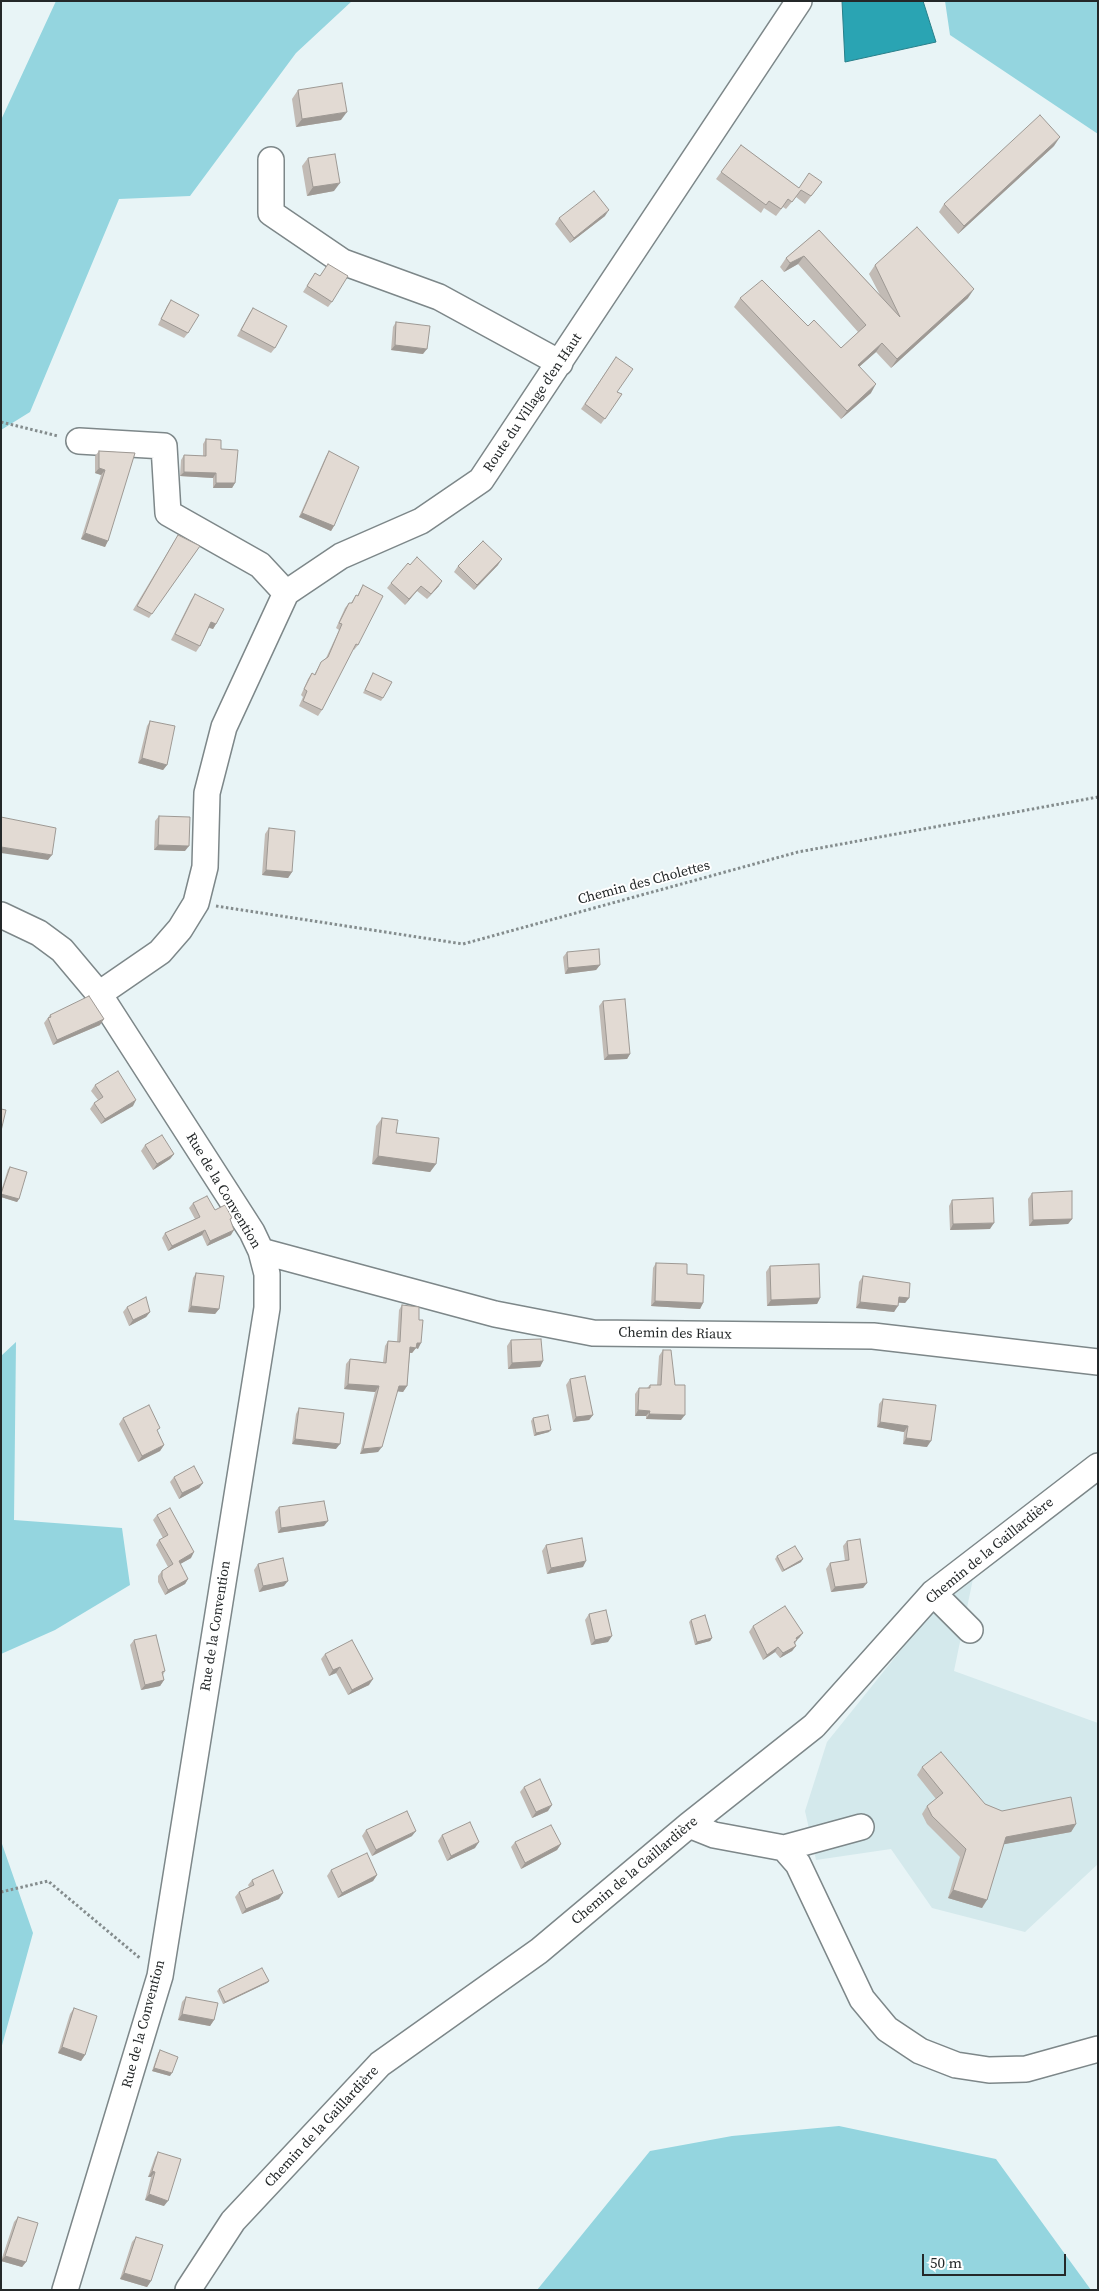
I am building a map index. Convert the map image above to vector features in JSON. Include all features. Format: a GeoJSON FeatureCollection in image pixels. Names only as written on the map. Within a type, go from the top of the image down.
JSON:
{"type":"FeatureCollection","features":[{"type":"Feature","properties":{"kind":"street","name":"Route du Village d'en Haut"},"geometry":{"type":"LineString","coordinates":[[286,593],[341,556],[421,521],[481,480],[800,1]]}},
{"type":"Feature","properties":{"kind":"street"},"geometry":{"type":"LineString","coordinates":[[271,160],[271,213],[343,262],[439,297],[560,364]]}},
{"type":"Feature","properties":{"kind":"street"},"geometry":{"type":"LineString","coordinates":[[78,441],[164,446],[168,513],[260,565],[286,593],[224,727],[207,794],[205,867],[196,903],[180,929],[160,952],[100,994]]}},
{"type":"Feature","properties":{"kind":"street","name":"Rue de la Convention"},"geometry":{"type":"LineString","coordinates":[[1,914],[39,933],[62,950],[100,994],[237,1208],[260,1251],[267,1274],[267,1308],[160,1976],[65,2290]]}},
{"type":"Feature","properties":{"kind":"street","name":"Chemin des Riaux"},"geometry":{"type":"LineString","coordinates":[[260,1251],[496,1314],[593,1333],[873,1336],[1098,1362]]}},
{"type":"Feature","properties":{"kind":"street","name":"Chemin de la Gaillardière"},"geometry":{"type":"LineString","coordinates":[[188,2290],[233,2221],[380,2064],[539,1951],[689,1826],[814,1726],[933,1593],[1098,1466]]}},
{"type":"Feature","properties":{"kind":"street"},"geometry":{"type":"LineString","coordinates":[[933,1593],[970,1630]]}},
{"type":"Feature","properties":{"kind":"street"},"geometry":{"type":"LineString","coordinates":[[689,1826],[714,1835],[784,1848],[861,1828]]}},
{"type":"Feature","properties":{"kind":"street"},"geometry":{"type":"LineString","coordinates":[[784,1848],[798,1864],[862,2000],[887,2029],[920,2051],[956,2065],[988,2070],[1026,2069],[1098,2049]]}},
{"type":"Feature","properties":{"kind":"path"},"geometry":{"type":"LineString","coordinates":[[1,422],[78,441]]}},
{"type":"Feature","properties":{"kind":"path","name":"Chemin des Cholettes"},"geometry":{"type":"LineString","coordinates":[[196,903],[463,944],[798,852],[1098,797]]}},
{"type":"Feature","properties":{"kind":"path"},"geometry":{"type":"LineString","coordinates":[[1,1892],[48,1881],[160,1976]]}},
{"type":"Feature","properties":{"kind":"shaded area"},"geometry":{"type":"Polygon","coordinates":[[[56,1],[352,1],[296,53],[190,196],[119,199],[30,412],[1,430],[1,120],[56,1]]]}},
{"type":"Feature","properties":{"kind":"shaded area"},"geometry":{"type":"Polygon","coordinates":[[[842,1],[923,1],[936,42],[845,62],[842,1]]]}},
{"type":"Feature","properties":{"kind":"shaded area"},"geometry":{"type":"Polygon","coordinates":[[[945,1],[1098,1],[1098,134],[950,35],[945,1]]]}},
{"type":"Feature","properties":{"kind":"shaded area"},"geometry":{"type":"Polygon","coordinates":[[[16,1342],[14,1520],[122,1528],[130,1585],[55,1630],[1,1654],[1,1356],[16,1342]]]}},
{"type":"Feature","properties":{"kind":"shaded area"},"geometry":{"type":"Polygon","coordinates":[[[975,1569],[954,1671],[1098,1723],[1098,1864],[1025,1932],[932,1908],[891,1849],[816,1860],[805,1811],[827,1742],[933,1610],[975,1569]]]}},
{"type":"Feature","properties":{"kind":"shaded area"},"geometry":{"type":"Polygon","coordinates":[[[1,1841],[33,1933],[1,2049],[1,1841]]]}},
{"type":"Feature","properties":{"kind":"shaded area"},"geometry":{"type":"Polygon","coordinates":[[[839,2126],[996,2159],[1091,2290],[537,2290],[650,2151],[732,2136],[839,2126]]]}},
{"type":"Feature","properties":{"kind":"building"},"geometry":{"type":"Polygon","coordinates":[[[342,83],[347,112],[302,119],[298,90],[342,83]]]}},
{"type":"Feature","properties":{"kind":"building"},"geometry":{"type":"Polygon","coordinates":[[[1040,115],[1060,137],[964,226],[944,204],[1040,115]]]}},
{"type":"Feature","properties":{"kind":"building"},"geometry":{"type":"Polygon","coordinates":[[[741,145],[799,188],[809,173],[822,182],[811,196],[801,190],[792,202],[788,199],[781,209],[769,201],[766,205],[721,172],[741,145]]]}},
{"type":"Feature","properties":{"kind":"building"},"geometry":{"type":"Polygon","coordinates":[[[335,154],[340,183],[313,187],[308,158],[335,154]]]}},
{"type":"Feature","properties":{"kind":"building"},"geometry":{"type":"Polygon","coordinates":[[[594,191],[609,210],[574,238],[559,218],[594,191]]]}},
{"type":"Feature","properties":{"kind":"building"},"geometry":{"type":"Polygon","coordinates":[[[917,227],[974,289],[897,359],[882,343],[858,365],[876,384],[847,411],[740,298],[762,280],[808,326],[814,320],[841,348],[866,325],[804,256],[790,263],[786,258],[819,230],[900,317],[875,265],[917,227]]]}},
{"type":"Feature","properties":{"kind":"building"},"geometry":{"type":"Polygon","coordinates":[[[328,264],[348,276],[332,302],[307,286],[315,273],[320,276],[328,264]]]}},
{"type":"Feature","properties":{"kind":"building"},"geometry":{"type":"Polygon","coordinates":[[[171,300],[199,315],[188,333],[161,319],[171,300]]]}},
{"type":"Feature","properties":{"kind":"building"},"geometry":{"type":"Polygon","coordinates":[[[253,308],[287,326],[275,348],[241,330],[253,308]]]}},
{"type":"Feature","properties":{"kind":"building"},"geometry":{"type":"Polygon","coordinates":[[[396,322],[430,326],[427,349],[395,345],[396,322]]]}},
{"type":"Feature","properties":{"kind":"building"},"geometry":{"type":"Polygon","coordinates":[[[616,357],[633,369],[617,392],[622,394],[605,419],[585,404],[616,357]]]}},
{"type":"Feature","properties":{"kind":"building"},"geometry":{"type":"Polygon","coordinates":[[[206,439],[221,440],[221,449],[238,450],[235,483],[216,483],[216,473],[184,472],[184,455],[206,456],[206,439]]]}},
{"type":"Feature","properties":{"kind":"building"},"geometry":{"type":"Polygon","coordinates":[[[99,451],[135,453],[108,541],[85,533],[105,470],[99,468],[99,451]]]}},
{"type":"Feature","properties":{"kind":"building"},"geometry":{"type":"Polygon","coordinates":[[[329,451],[359,467],[334,526],[302,513],[329,451]]]}},
{"type":"Feature","properties":{"kind":"building"},"geometry":{"type":"Polygon","coordinates":[[[178,535],[200,546],[152,614],[137,606],[178,535]]]}},
{"type":"Feature","properties":{"kind":"building"},"geometry":{"type":"Polygon","coordinates":[[[483,541],[502,559],[477,585],[458,566],[483,541]]]}},
{"type":"Feature","properties":{"kind":"building"},"geometry":{"type":"Polygon","coordinates":[[[417,557],[442,581],[431,594],[421,586],[409,599],[391,583],[408,563],[410,565],[417,557]]]}},
{"type":"Feature","properties":{"kind":"building"},"geometry":{"type":"Polygon","coordinates":[[[363,585],[383,596],[322,710],[303,701],[307,691],[304,689],[312,673],[315,675],[321,662],[328,657],[342,624],[339,623],[349,603],[352,603],[356,595],[358,596],[363,585]]]}},
{"type":"Feature","properties":{"kind":"building"},"geometry":{"type":"Polygon","coordinates":[[[195,594],[224,609],[216,624],[211,622],[200,646],[175,634],[195,594]]]}},
{"type":"Feature","properties":{"kind":"building"},"geometry":{"type":"Polygon","coordinates":[[[373,673],[392,682],[383,698],[365,690],[373,673]]]}},
{"type":"Feature","properties":{"kind":"building"},"geometry":{"type":"Polygon","coordinates":[[[150,721],[175,726],[167,765],[142,758],[150,721]]]}},
{"type":"Feature","properties":{"kind":"building"},"geometry":{"type":"Polygon","coordinates":[[[159,816],[190,817],[189,846],[158,845],[159,816]]]}},
{"type":"Feature","properties":{"kind":"building"},"geometry":{"type":"Polygon","coordinates":[[[1,817],[56,828],[52,855],[1,847],[1,817]]]}},
{"type":"Feature","properties":{"kind":"building"},"geometry":{"type":"Polygon","coordinates":[[[269,828],[295,831],[292,872],[266,870],[269,828]]]}},
{"type":"Feature","properties":{"kind":"building"},"geometry":{"type":"Polygon","coordinates":[[[599,949],[600,965],[568,968],[567,952],[599,949]]]}},
{"type":"Feature","properties":{"kind":"building"},"geometry":{"type":"Polygon","coordinates":[[[89,996],[104,1019],[57,1040],[48,1018],[51,1017],[50,1015],[89,996]]]}},
{"type":"Feature","properties":{"kind":"building"},"geometry":{"type":"Polygon","coordinates":[[[625,999],[630,1054],[608,1055],[603,1001],[625,999]]]}},
{"type":"Feature","properties":{"kind":"building"},"geometry":{"type":"Polygon","coordinates":[[[118,1071],[136,1100],[105,1119],[94,1103],[103,1097],[95,1085],[118,1071]]]}},
{"type":"Feature","properties":{"kind":"building"},"geometry":{"type":"Polygon","coordinates":[[[1,1109],[6,1110],[1,1131],[1,1109]]]}},
{"type":"Feature","properties":{"kind":"building"},"geometry":{"type":"Polygon","coordinates":[[[382,1118],[398,1120],[396,1133],[439,1138],[436,1164],[378,1156],[382,1118]]]}},
{"type":"Feature","properties":{"kind":"building"},"geometry":{"type":"Polygon","coordinates":[[[162,1135],[174,1154],[157,1164],[145,1145],[162,1135]]]}},
{"type":"Feature","properties":{"kind":"building"},"geometry":{"type":"Polygon","coordinates":[[[10,1167],[27,1172],[19,1199],[1,1194],[10,1167]]]}},
{"type":"Feature","properties":{"kind":"building"},"geometry":{"type":"Polygon","coordinates":[[[1072,1191],[1072,1219],[1033,1220],[1032,1193],[1072,1191]]]}},
{"type":"Feature","properties":{"kind":"building"},"geometry":{"type":"Polygon","coordinates":[[[207,1196],[215,1210],[225,1205],[232,1218],[230,1219],[234,1230],[210,1241],[205,1230],[172,1246],[165,1233],[200,1217],[193,1203],[207,1196]]]}},
{"type":"Feature","properties":{"kind":"building"},"geometry":{"type":"Polygon","coordinates":[[[993,1198],[994,1223],[953,1224],[952,1200],[993,1198]]]}},
{"type":"Feature","properties":{"kind":"building"},"geometry":{"type":"Polygon","coordinates":[[[656,1263],[687,1264],[687,1274],[704,1275],[703,1303],[655,1301],[656,1263]]]}},
{"type":"Feature","properties":{"kind":"building"},"geometry":{"type":"Polygon","coordinates":[[[819,1264],[820,1298],[771,1300],[770,1266],[819,1264]]]}},
{"type":"Feature","properties":{"kind":"building"},"geometry":{"type":"Polygon","coordinates":[[[196,1273],[224,1276],[219,1309],[191,1306],[196,1273]]]}},
{"type":"Feature","properties":{"kind":"building"},"geometry":{"type":"Polygon","coordinates":[[[863,1276],[910,1283],[909,1298],[899,1297],[898,1306],[860,1302],[863,1276]]]}},
{"type":"Feature","properties":{"kind":"building"},"geometry":{"type":"Polygon","coordinates":[[[146,1297],[150,1312],[133,1320],[127,1307],[146,1297]]]}},
{"type":"Feature","properties":{"kind":"building"},"geometry":{"type":"Polygon","coordinates":[[[402,1305],[419,1307],[419,1320],[423,1320],[421,1343],[417,1343],[416,1348],[410,1347],[407,1386],[399,1386],[382,1447],[363,1449],[379,1386],[348,1384],[350,1359],[386,1363],[388,1341],[400,1342],[402,1305]]]}},
{"type":"Feature","properties":{"kind":"building"},"geometry":{"type":"Polygon","coordinates":[[[541,1339],[543,1361],[512,1363],[511,1340],[541,1339]]]}},
{"type":"Feature","properties":{"kind":"building"},"geometry":{"type":"Polygon","coordinates":[[[663,1350],[671,1350],[675,1385],[685,1385],[685,1415],[649,1414],[650,1411],[638,1410],[639,1388],[661,1385],[663,1350]]]}},
{"type":"Feature","properties":{"kind":"building"},"geometry":{"type":"Polygon","coordinates":[[[585,1376],[593,1415],[576,1417],[570,1379],[585,1376]]]}},
{"type":"Feature","properties":{"kind":"building"},"geometry":{"type":"Polygon","coordinates":[[[883,1399],[936,1405],[931,1441],[906,1438],[908,1426],[880,1422],[883,1399]]]}},
{"type":"Feature","properties":{"kind":"building"},"geometry":{"type":"Polygon","coordinates":[[[149,1405],[160,1428],[157,1430],[164,1445],[142,1456],[123,1418],[149,1405]]]}},
{"type":"Feature","properties":{"kind":"building"},"geometry":{"type":"Polygon","coordinates":[[[299,1408],[344,1413],[340,1444],[295,1439],[299,1408]]]}},
{"type":"Feature","properties":{"kind":"building"},"geometry":{"type":"Polygon","coordinates":[[[548,1415],[551,1430],[536,1433],[533,1418],[548,1415]]]}},
{"type":"Feature","properties":{"kind":"building"},"geometry":{"type":"Polygon","coordinates":[[[194,1466],[203,1483],[182,1493],[174,1477],[194,1466]]]}},
{"type":"Feature","properties":{"kind":"building"},"geometry":{"type":"Polygon","coordinates":[[[324,1501],[328,1521],[281,1528],[279,1507],[324,1501]]]}},
{"type":"Feature","properties":{"kind":"building"},"geometry":{"type":"Polygon","coordinates":[[[170,1508],[194,1552],[179,1561],[188,1579],[168,1590],[162,1577],[162,1571],[173,1564],[159,1540],[168,1535],[157,1515],[170,1508]]]}},
{"type":"Feature","properties":{"kind":"building"},"geometry":{"type":"Polygon","coordinates":[[[582,1538],[586,1561],[551,1568],[546,1545],[582,1538]]]}},
{"type":"Feature","properties":{"kind":"building"},"geometry":{"type":"Polygon","coordinates":[[[860,1539],[867,1583],[835,1587],[830,1563],[849,1560],[847,1541],[860,1539]]]}},
{"type":"Feature","properties":{"kind":"building"},"geometry":{"type":"Polygon","coordinates":[[[795,1546],[803,1559],[784,1570],[777,1556],[795,1546]]]}},
{"type":"Feature","properties":{"kind":"building"},"geometry":{"type":"Polygon","coordinates":[[[283,1558],[288,1581],[263,1586],[258,1564],[283,1558]]]}},
{"type":"Feature","properties":{"kind":"building"},"geometry":{"type":"Polygon","coordinates":[[[785,1606],[803,1633],[796,1638],[797,1640],[794,1642],[796,1646],[783,1653],[778,1647],[767,1655],[753,1626],[785,1606]]]}},
{"type":"Feature","properties":{"kind":"building"},"geometry":{"type":"Polygon","coordinates":[[[606,1610],[612,1636],[595,1640],[589,1614],[606,1610]]]}},
{"type":"Feature","properties":{"kind":"building"},"geometry":{"type":"Polygon","coordinates":[[[705,1615],[712,1638],[697,1642],[691,1620],[705,1615]]]}},
{"type":"Feature","properties":{"kind":"building"},"geometry":{"type":"Polygon","coordinates":[[[156,1635],[165,1671],[162,1672],[164,1680],[145,1685],[134,1640],[156,1635]]]}},
{"type":"Feature","properties":{"kind":"building"},"geometry":{"type":"Polygon","coordinates":[[[352,1640],[373,1679],[352,1690],[340,1667],[333,1670],[325,1654],[352,1640]]]}},
{"type":"Feature","properties":{"kind":"building"},"geometry":{"type":"Polygon","coordinates":[[[941,1752],[985,1804],[1002,1811],[1071,1797],[1076,1824],[1006,1837],[987,1900],[953,1890],[966,1849],[932,1816],[927,1806],[943,1793],[922,1767],[941,1752]]]}},
{"type":"Feature","properties":{"kind":"building"},"geometry":{"type":"Polygon","coordinates":[[[540,1779],[552,1805],[536,1812],[524,1787],[540,1779]]]}},
{"type":"Feature","properties":{"kind":"building"},"geometry":{"type":"Polygon","coordinates":[[[407,1811],[416,1831],[376,1850],[366,1830],[407,1811]]]}},
{"type":"Feature","properties":{"kind":"building"},"geometry":{"type":"Polygon","coordinates":[[[470,1822],[479,1842],[451,1856],[442,1835],[470,1822]]]}},
{"type":"Feature","properties":{"kind":"building"},"geometry":{"type":"Polygon","coordinates":[[[551,1825],[561,1844],[525,1863],[515,1842],[551,1825]]]}},
{"type":"Feature","properties":{"kind":"building"},"geometry":{"type":"Polygon","coordinates":[[[367,1853],[377,1875],[342,1893],[331,1870],[367,1853]]]}},
{"type":"Feature","properties":{"kind":"building"},"geometry":{"type":"Polygon","coordinates":[[[273,1870],[283,1893],[246,1909],[239,1892],[254,1885],[252,1880],[273,1870]]]}},
{"type":"Feature","properties":{"kind":"building"},"geometry":{"type":"Polygon","coordinates":[[[262,1968],[269,1981],[225,2002],[219,1989],[262,1968]]]}},
{"type":"Feature","properties":{"kind":"building"},"geometry":{"type":"Polygon","coordinates":[[[186,1997],[218,2003],[214,2020],[182,2014],[186,1997]]]}},
{"type":"Feature","properties":{"kind":"building"},"geometry":{"type":"Polygon","coordinates":[[[74,2008],[97,2016],[85,2055],[62,2047],[74,2008]]]}},
{"type":"Feature","properties":{"kind":"building"},"geometry":{"type":"Polygon","coordinates":[[[160,2050],[178,2057],[172,2073],[154,2068],[160,2050]]]}},
{"type":"Feature","properties":{"kind":"building"},"geometry":{"type":"Polygon","coordinates":[[[158,2152],[181,2159],[168,2201],[149,2194],[155,2172],[152,2171],[158,2152]]]}},
{"type":"Feature","properties":{"kind":"building"},"geometry":{"type":"Polygon","coordinates":[[[18,2217],[38,2223],[26,2262],[5,2256],[18,2217]]]}},
{"type":"Feature","properties":{"kind":"building"},"geometry":{"type":"Polygon","coordinates":[[[136,2237],[163,2245],[151,2281],[124,2273],[136,2237]]]}}]}
